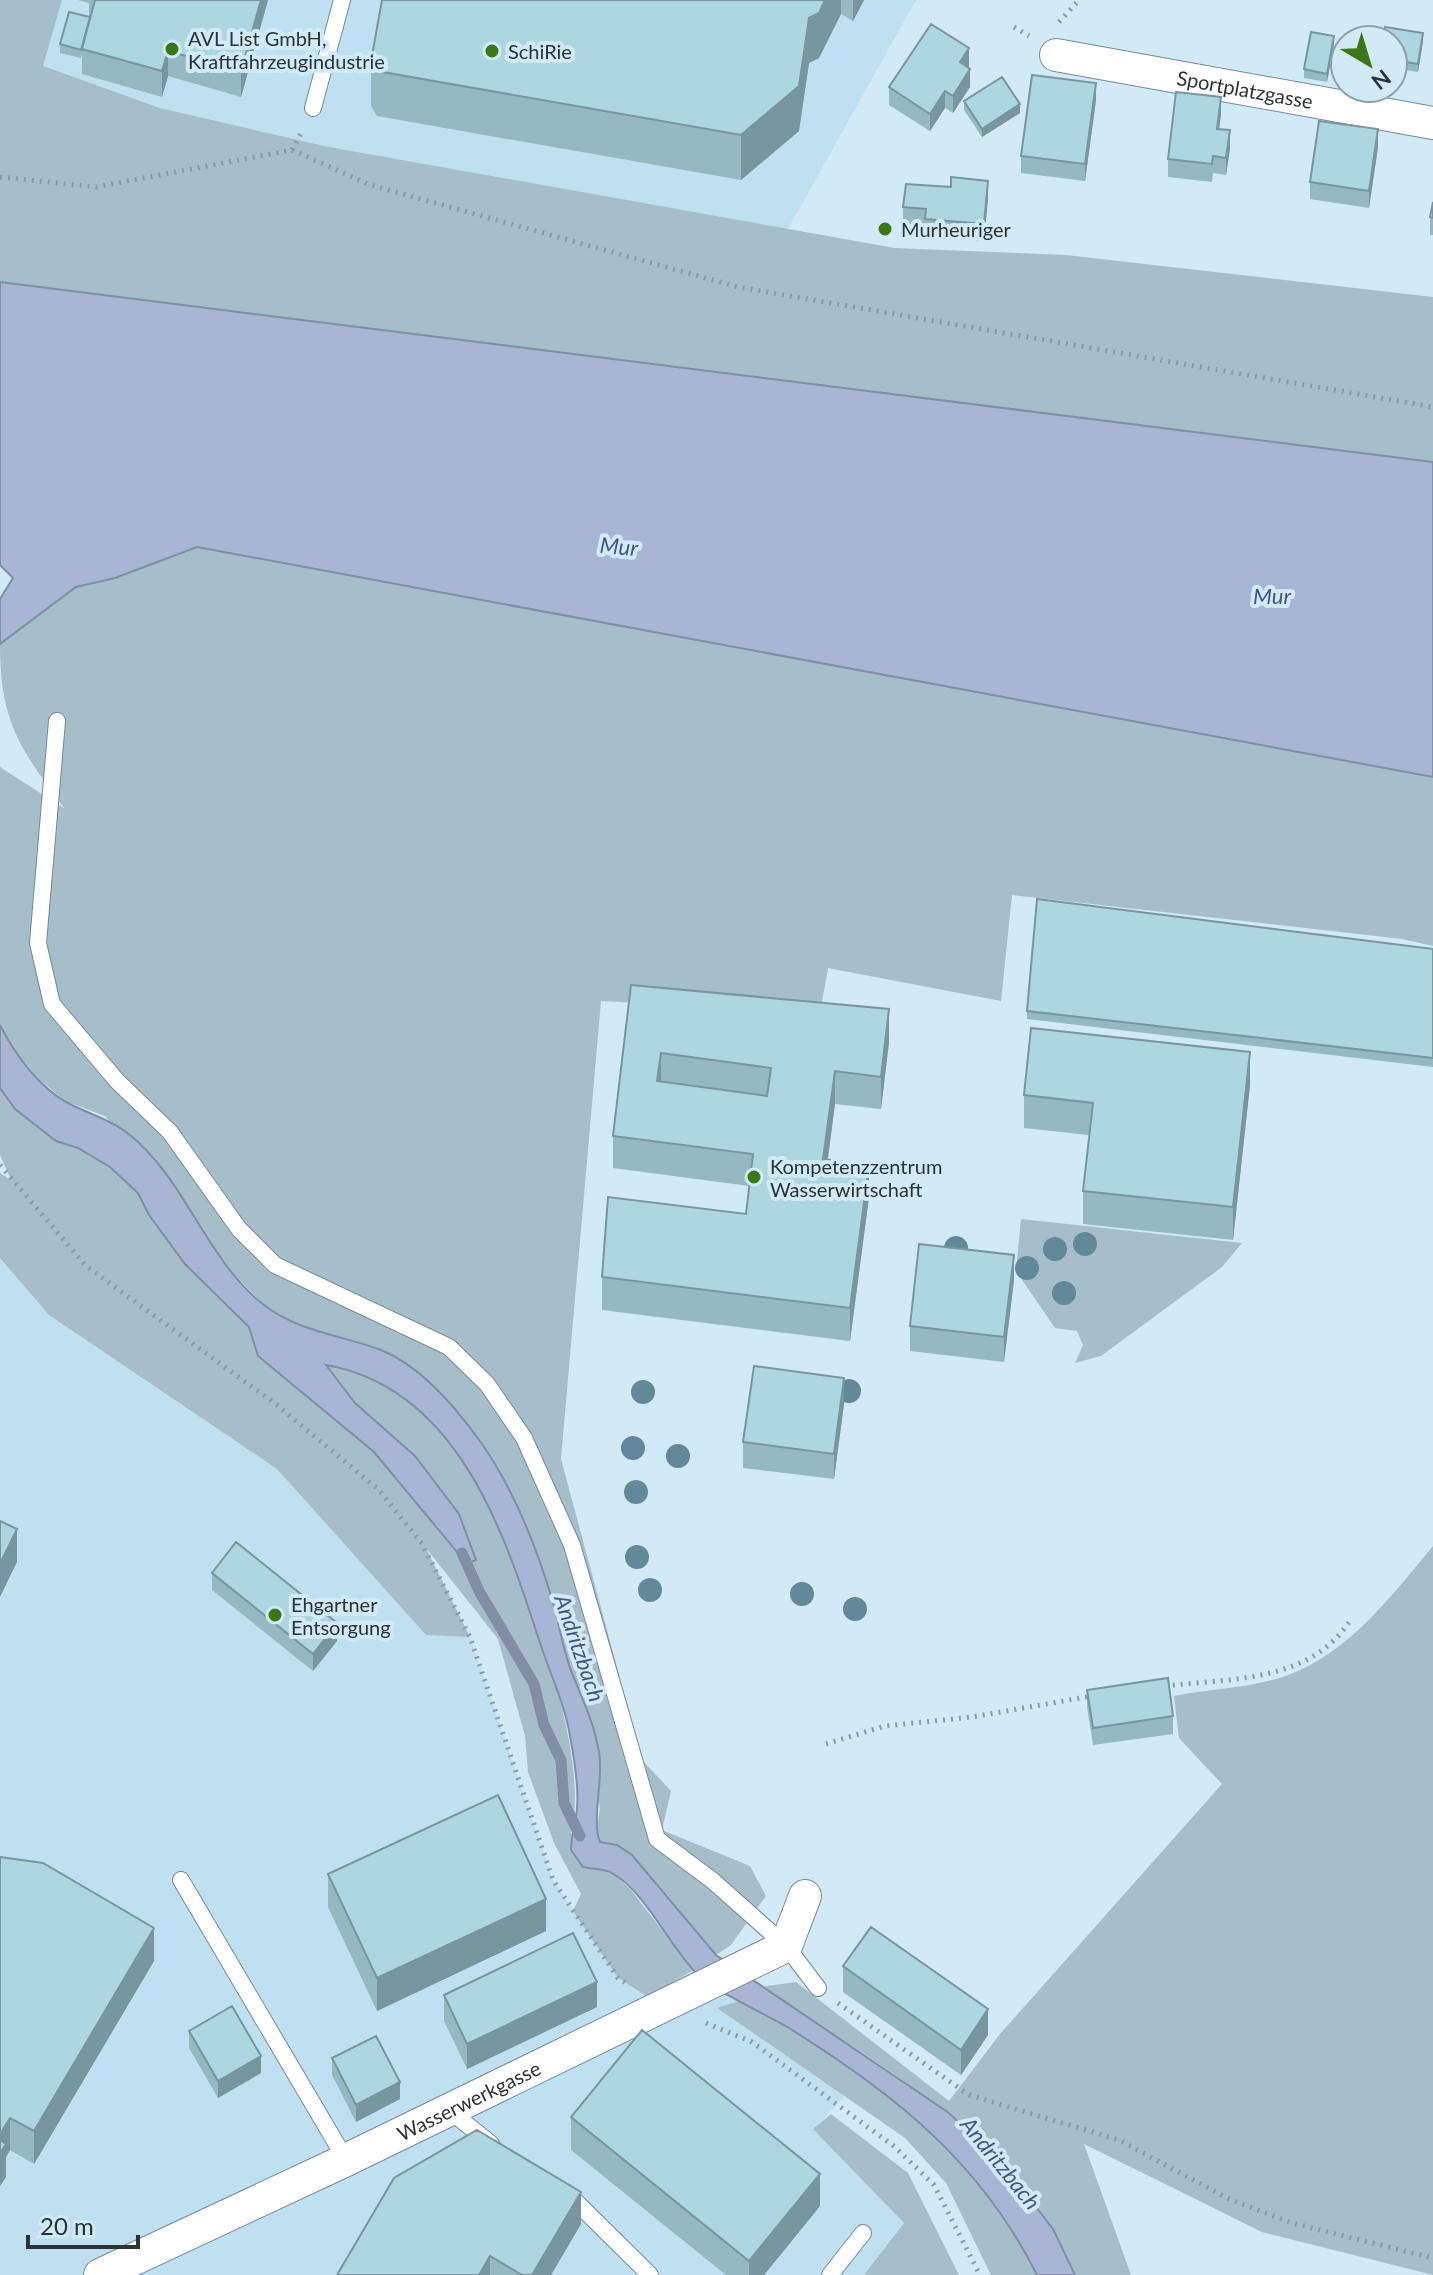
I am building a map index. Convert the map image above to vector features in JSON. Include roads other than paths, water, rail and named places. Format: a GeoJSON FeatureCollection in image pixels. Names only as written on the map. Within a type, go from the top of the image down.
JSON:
{"type":"FeatureCollection","features":[{"type":"Feature","properties":{"kind":"street","name":"Sportplatzgasse"},"geometry":{"type":"LineString","coordinates":[[1056,55],[1433,123]]}},
{"type":"Feature","properties":{"kind":"street"},"geometry":{"type":"LineString","coordinates":[[786,1946],[805,1896]]}},
{"type":"Feature","properties":{"kind":"street","name":"Wasserwerkgasse"},"geometry":{"type":"LineString","coordinates":[[100,2275],[346,2160],[786,1946]]}},
{"type":"Feature","properties":{"kind":"lane"},"geometry":{"type":"LineString","coordinates":[[313,108],[342,0]]}},
{"type":"Feature","properties":{"kind":"lane"},"geometry":{"type":"LineString","coordinates":[[57,721],[38,943],[52,1004],[117,1081],[170,1132],[239,1229],[275,1265],[449,1347],[487,1384],[524,1438],[572,1545],[657,1839],[713,1881],[786,1946],[818,1988]]}},
{"type":"Feature","properties":{"kind":"lane"},"geometry":{"type":"LineString","coordinates":[[181,1880],[346,2160]]}},
{"type":"Feature","properties":{"kind":"lane"},"geometry":{"type":"LineString","coordinates":[[449,2110],[483,2140],[507,2153]]}},
{"type":"Feature","properties":{"kind":"lane"},"geometry":{"type":"LineString","coordinates":[[554,2180],[650,2275]]}},
{"type":"Feature","properties":{"kind":"lane"},"geometry":{"type":"LineString","coordinates":[[830,2275],[863,2233]]}},
{"type":"Feature","properties":{"kind":"water","name":"Mur"},"geometry":{"type":"Polygon","coordinates":[[[0,282],[1433,462],[1433,777],[197,547],[115,578],[76,587],[0,644],[0,599],[13,578],[0,565],[0,282]]]}},
{"type":"Feature","properties":{"kind":"water"},"geometry":{"type":"Polygon","coordinates":[[[0,1025],[12,1047],[46,1087],[66,1102],[121,1129],[139,1143],[172,1182],[228,1268],[264,1305],[306,1327],[396,1357],[424,1378],[462,1417],[494,1462],[524,1521],[540,1562],[569,1665],[597,1741],[600,1763],[597,1823],[600,1842],[617,1845],[632,1855],[716,1955],[949,2113],[1005,2167],[1053,2229],[1075,2275],[1037,2275],[990,2199],[932,2135],[866,2080],[830,2055],[705,1981],[688,1964],[636,1893],[609,1872],[583,1867],[571,1850],[577,1791],[565,1713],[510,1556],[469,1471],[442,1434],[410,1402],[371,1379],[326,1365],[355,1403],[415,1456],[459,1514],[476,1560],[467,1564],[374,1452],[258,1356],[249,1327],[185,1264],[149,1215],[138,1193],[110,1167],[78,1148],[56,1141],[15,1109],[0,1088],[0,1025]]]}},
{"type":"Feature","properties":{"kind":"waterway"},"geometry":{"type":"LineString","coordinates":[[462,1553],[479,1591],[534,1684],[544,1725],[561,1760],[564,1803],[580,1836]]}},
{"type":"Feature","properties":{"kind":"place","name":"AVL List GmbH, Kraftfahrzeugindustrie"},"geometry":{"type":"Point","coordinates":[172,49]}},
{"type":"Feature","properties":{"kind":"place","name":"SchiRie"},"geometry":{"type":"Point","coordinates":[492,51]}},
{"type":"Feature","properties":{"kind":"place","name":"Murheuriger"},"geometry":{"type":"Point","coordinates":[885,229]}},
{"type":"Feature","properties":{"kind":"place","name":"Kompetenzzentrum Wasserwirtschaft"},"geometry":{"type":"Point","coordinates":[754,1177]}},
{"type":"Feature","properties":{"kind":"place","name":"Ehgartner Entsorgung"},"geometry":{"type":"Point","coordinates":[275,1615]}},
{"type":"Feature","properties":{"kind":"water label","name":"Andritzbach"},"geometry":{"type":"Point","coordinates":[580,1648]}},
{"type":"Feature","properties":{"kind":"water label","name":"Andritzbach"},"geometry":{"type":"Point","coordinates":[1001,2163]}}]}
